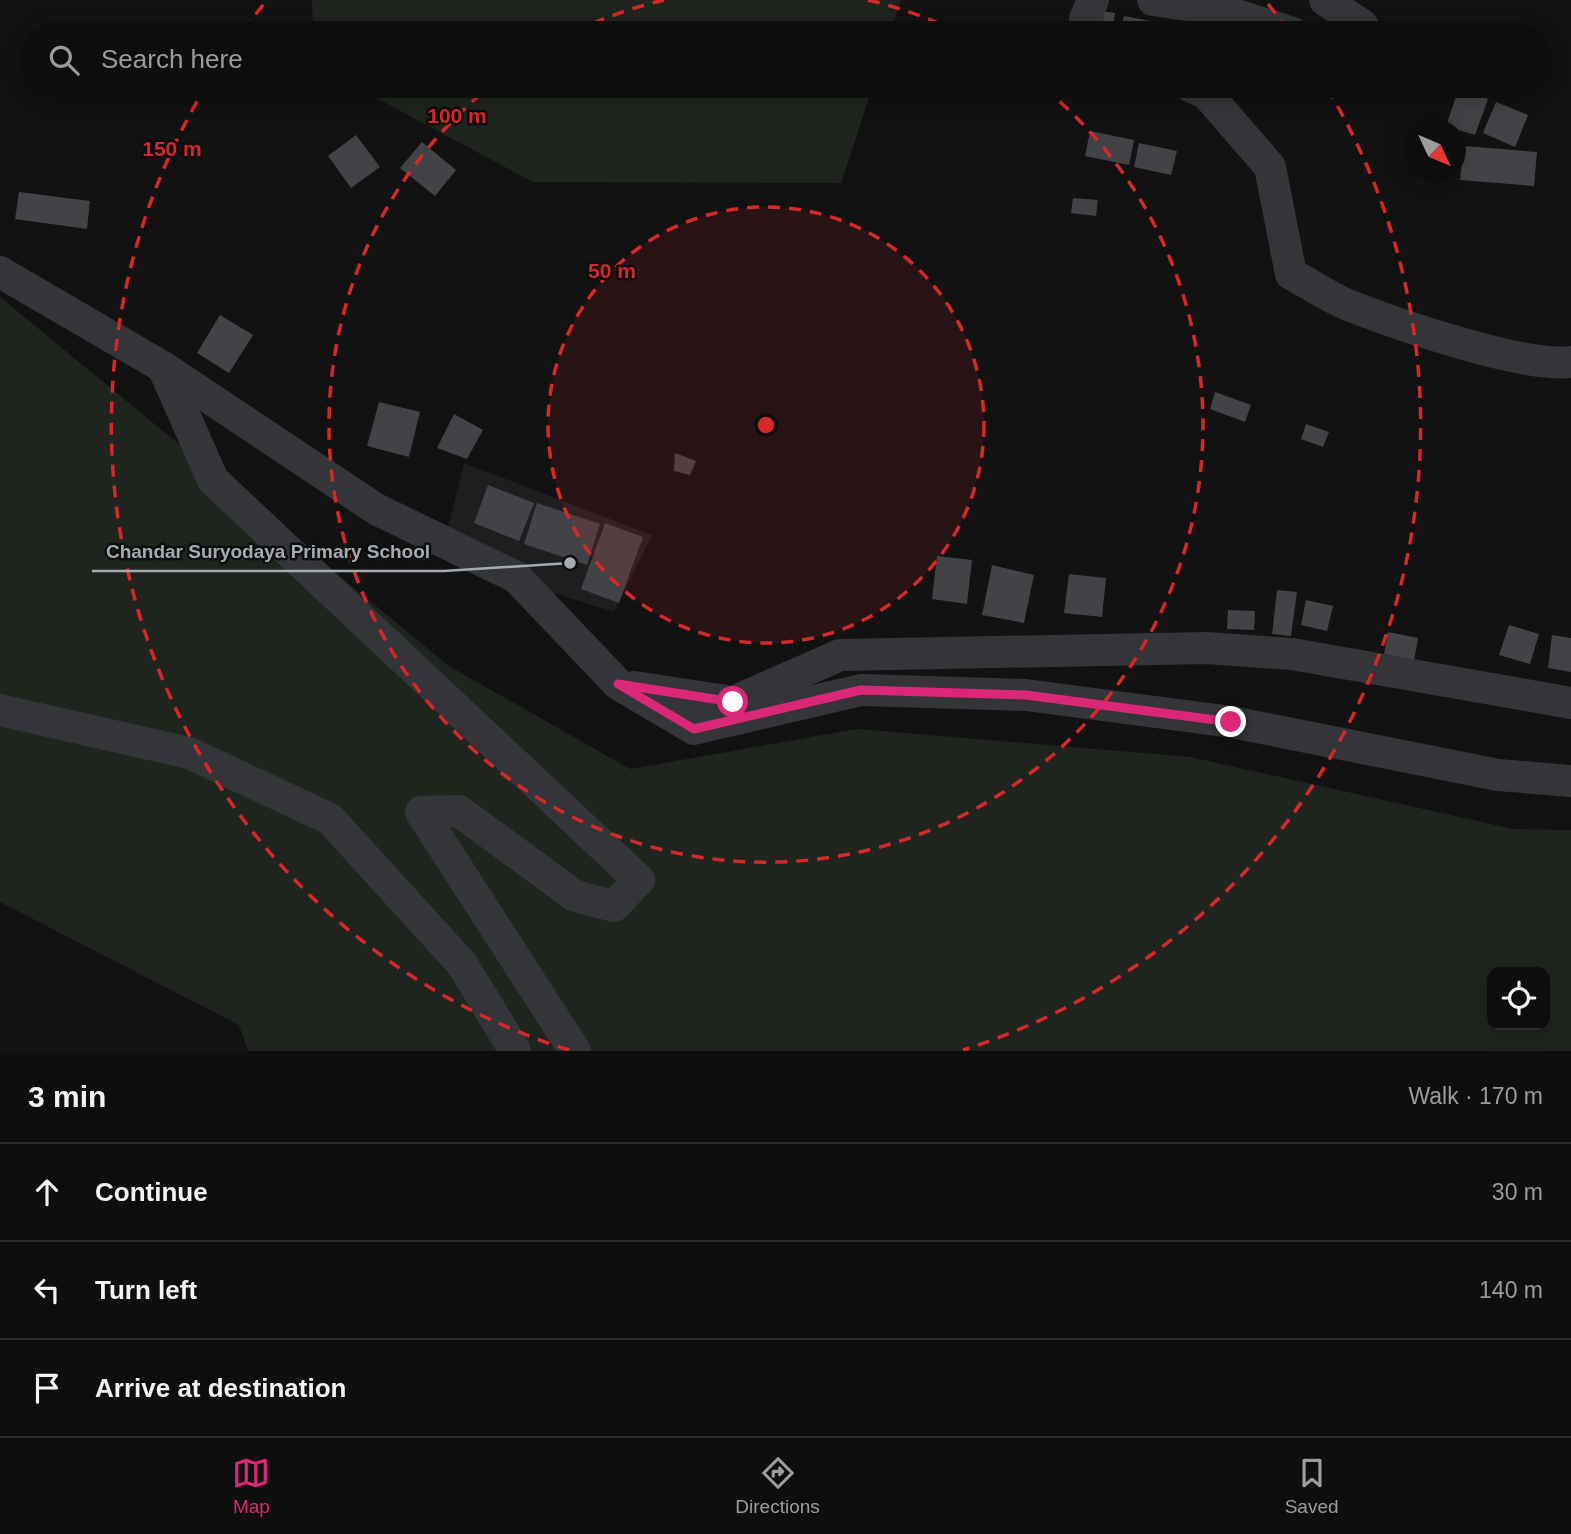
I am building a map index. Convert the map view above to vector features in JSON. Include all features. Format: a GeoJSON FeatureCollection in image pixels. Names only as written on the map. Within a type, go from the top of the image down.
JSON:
{"type":"FeatureCollection","features":[{"type":"Feature","properties":{"kind":"street"},"geometry":{"type":"LineString","coordinates":[[1085,21],[1093,0]]}},
{"type":"Feature","properties":{"kind":"street"},"geometry":{"type":"LineString","coordinates":[[1153,0],[1221,10],[1255,21]]}},
{"type":"Feature","properties":{"kind":"street"},"geometry":{"type":"LineString","coordinates":[[1325,0],[1356,21]]}},
{"type":"Feature","properties":{"kind":"street"},"geometry":{"type":"LineString","coordinates":[[1210,98],[1270,167],[1291,274],[1346,304],[1473,345],[1552,365],[1571,362]]}},
{"type":"Feature","properties":{"kind":"street"},"geometry":{"type":"LineString","coordinates":[[0,272],[163,367],[376,509],[516,578],[618,684],[694,729],[861,690],[1026,695],[1231,722],[1498,775],[1571,781]]}},
{"type":"Feature","properties":{"kind":"street"},"geometry":{"type":"LineString","coordinates":[[163,367],[213,480],[639,880],[614,906],[575,896],[459,811],[421,812],[575,1051]]}},
{"type":"Feature","properties":{"kind":"street"},"geometry":{"type":"LineString","coordinates":[[618,684],[733,702],[840,655],[1206,648],[1292,654],[1571,703]]}},
{"type":"Feature","properties":{"kind":"street"},"geometry":{"type":"LineString","coordinates":[[0,710],[189,752],[330,820],[462,964],[515,1051]]}},
{"type":"Feature","properties":{"kind":"shaded area"},"geometry":{"type":"Polygon","coordinates":[[[312,0],[901,0],[894,21],[313,21],[312,0]]]}},
{"type":"Feature","properties":{"kind":"shaded area"},"geometry":{"type":"Polygon","coordinates":[[[376,98],[869,98],[841,183],[533,182],[376,98]]]}},
{"type":"Feature","properties":{"kind":"shaded area"},"geometry":{"type":"Polygon","coordinates":[[[0,297],[449,666],[630,769],[857,729],[1190,757],[1513,829],[1571,830],[1571,1051],[248,1051],[239,1025],[0,902],[0,297]]]}},
{"type":"Feature","properties":{"kind":"shaded area"},"geometry":{"type":"Polygon","coordinates":[[[464,463],[652,535],[614,612],[543,590],[448,528],[464,463]]]}},
{"type":"Feature","properties":{"kind":"building"},"geometry":{"type":"Polygon","coordinates":[[[1094,10],[1115,13],[1114,21],[1093,21],[1094,10]]]}},
{"type":"Feature","properties":{"kind":"building"},"geometry":{"type":"Polygon","coordinates":[[[1124,16],[1151,21],[1123,21],[1124,16]]]}},
{"type":"Feature","properties":{"kind":"building"},"geometry":{"type":"Polygon","coordinates":[[[1456,98],[1488,99],[1475,135],[1466,132],[1466,119],[1448,119],[1456,98]]]}},
{"type":"Feature","properties":{"kind":"building"},"geometry":{"type":"Polygon","coordinates":[[[1496,102],[1528,115],[1515,147],[1483,133],[1496,102]]]}},
{"type":"Feature","properties":{"kind":"building"},"geometry":{"type":"Polygon","coordinates":[[[1090,131],[1134,140],[1129,165],[1085,156],[1090,131]]]}},
{"type":"Feature","properties":{"kind":"building"},"geometry":{"type":"Polygon","coordinates":[[[356,135],[380,167],[351,188],[328,156],[356,135]]]}},
{"type":"Feature","properties":{"kind":"building"},"geometry":{"type":"Polygon","coordinates":[[[422,142],[456,170],[435,196],[400,168],[422,142]]]}},
{"type":"Feature","properties":{"kind":"building"},"geometry":{"type":"Polygon","coordinates":[[[1139,143],[1177,151],[1171,175],[1134,167],[1139,143]]]}},
{"type":"Feature","properties":{"kind":"building"},"geometry":{"type":"Polygon","coordinates":[[[1466,146],[1537,152],[1534,186],[1466,180],[1466,146]]]}},
{"type":"Feature","properties":{"kind":"building"},"geometry":{"type":"Polygon","coordinates":[[[19,192],[90,201],[87,229],[15,219],[19,192]]]}},
{"type":"Feature","properties":{"kind":"building"},"geometry":{"type":"Polygon","coordinates":[[[1073,198],[1098,200],[1096,216],[1071,213],[1073,198]]]}},
{"type":"Feature","properties":{"kind":"building"},"geometry":{"type":"Polygon","coordinates":[[[220,315],[253,335],[229,373],[197,353],[220,315]]]}},
{"type":"Feature","properties":{"kind":"building"},"geometry":{"type":"Polygon","coordinates":[[[1215,392],[1251,405],[1245,422],[1210,409],[1215,392]]]}},
{"type":"Feature","properties":{"kind":"building"},"geometry":{"type":"Polygon","coordinates":[[[379,402],[420,412],[409,457],[367,446],[379,402]]]}},
{"type":"Feature","properties":{"kind":"building"},"geometry":{"type":"Polygon","coordinates":[[[454,414],[483,430],[467,459],[437,448],[454,414]]]}},
{"type":"Feature","properties":{"kind":"building"},"geometry":{"type":"Polygon","coordinates":[[[1306,424],[1329,432],[1323,447],[1301,439],[1306,424]]]}},
{"type":"Feature","properties":{"kind":"building"},"geometry":{"type":"Polygon","coordinates":[[[675,453],[696,461],[690,475],[674,471],[675,453]]]}},
{"type":"Feature","properties":{"kind":"building"},"geometry":{"type":"Polygon","coordinates":[[[488,485],[534,503],[519,541],[474,523],[488,485]]]}},
{"type":"Feature","properties":{"kind":"building"},"geometry":{"type":"Polygon","coordinates":[[[537,503],[600,524],[587,565],[524,544],[537,503]]]}},
{"type":"Feature","properties":{"kind":"building"},"geometry":{"type":"Polygon","coordinates":[[[605,523],[643,537],[619,603],[581,589],[605,523]]]}},
{"type":"Feature","properties":{"kind":"building"},"geometry":{"type":"Polygon","coordinates":[[[937,556],[972,560],[967,604],[932,599],[937,556]]]}},
{"type":"Feature","properties":{"kind":"building"},"geometry":{"type":"Polygon","coordinates":[[[992,565],[1034,575],[1024,623],[982,615],[992,565]]]}},
{"type":"Feature","properties":{"kind":"building"},"geometry":{"type":"Polygon","coordinates":[[[1069,574],[1106,578],[1102,617],[1064,613],[1069,574]]]}},
{"type":"Feature","properties":{"kind":"building"},"geometry":{"type":"Polygon","coordinates":[[[1277,590],[1297,592],[1291,636],[1272,634],[1277,590]]]}},
{"type":"Feature","properties":{"kind":"building"},"geometry":{"type":"Polygon","coordinates":[[[1306,600],[1333,606],[1327,631],[1301,625],[1306,600]]]}},
{"type":"Feature","properties":{"kind":"building"},"geometry":{"type":"Polygon","coordinates":[[[1228,610],[1255,611],[1254,630],[1227,629],[1228,610]]]}},
{"type":"Feature","properties":{"kind":"building"},"geometry":{"type":"Polygon","coordinates":[[[1509,625],[1539,634],[1530,664],[1499,655],[1509,625]]]}},
{"type":"Feature","properties":{"kind":"building"},"geometry":{"type":"Polygon","coordinates":[[[1388,632],[1418,638],[1414,661],[1384,654],[1388,632]]]}},
{"type":"Feature","properties":{"kind":"building"},"geometry":{"type":"Polygon","coordinates":[[[1552,635],[1571,638],[1571,672],[1548,668],[1552,635]]]}},
{"type":"Feature","properties":{"kind":"place","name":"Chandar Suryodaya Primary School"},"geometry":{"type":"Point","coordinates":[570,563]}},
{"type":"Feature","properties":{"kind":"route"},"geometry":{"type":"LineString","coordinates":[[733,702],[618,684],[694,729],[861,690],[1026,695],[1231,722]]}}]}
